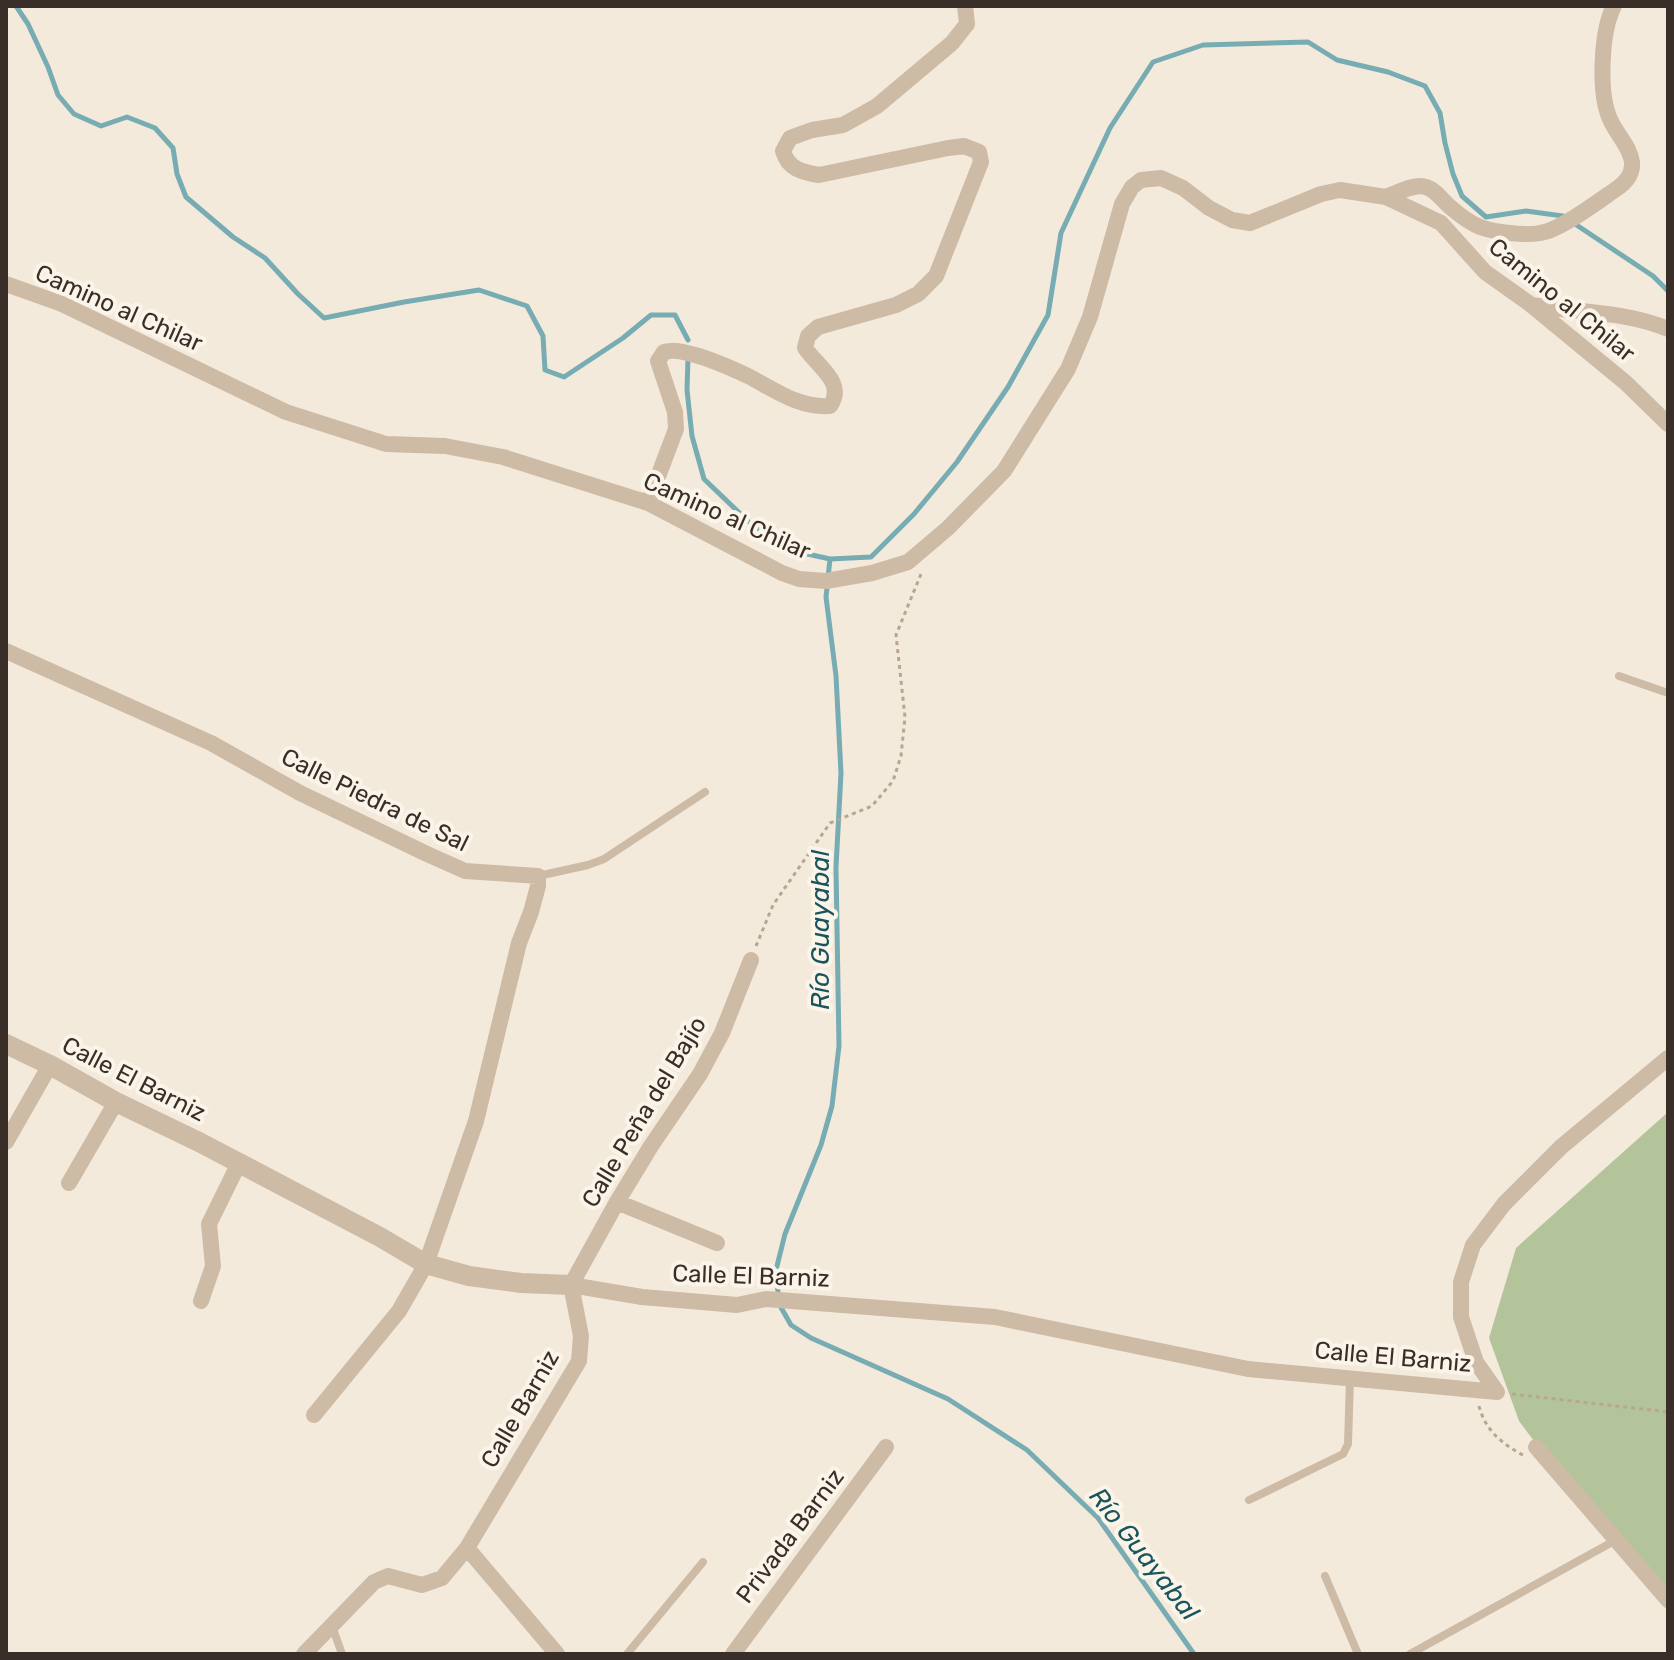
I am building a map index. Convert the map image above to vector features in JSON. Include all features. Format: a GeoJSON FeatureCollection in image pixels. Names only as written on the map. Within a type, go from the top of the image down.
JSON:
{"type":"FeatureCollection","features":[{"type":"Feature","properties":{"kind":"street"},"geometry":{"type":"LineString","coordinates":[[648,503],[676,429],[675,412],[658,361],[664,352],[675,349],[707,358],[795,401],[814,407],[830,406],[836,397],[835,385],[805,348],[808,336],[818,327],[896,305],[918,294],[936,276],[981,162],[979,152],[964,146],[948,148],[819,175],[800,172],[786,161],[783,151],[790,138],[812,130],[843,125],[877,106],[952,43],[967,24],[965,6]]}},
{"type":"Feature","properties":{"kind":"street"},"geometry":{"type":"LineString","coordinates":[[1386,197],[1424,186],[1479,227],[1509,233],[1541,233],[1595,204],[1628,181],[1633,166],[1630,152],[1610,119],[1604,97],[1604,37],[1614,6]]}},
{"type":"Feature","properties":{"kind":"street","name":"Camino al Chilar"},"geometry":{"type":"LineString","coordinates":[[6,284],[62,304],[286,412],[386,444],[445,446],[503,457],[648,503],[799,579],[828,581],[908,562],[1004,471],[1068,369],[1090,317],[1122,204],[1132,187],[1141,180],[1161,178],[1183,188],[1209,208],[1232,220],[1250,223],[1321,194],[1340,190],[1386,197],[1441,223],[1485,272],[1530,304],[1626,383],[1668,424]]}},
{"type":"Feature","properties":{"kind":"street"},"geometry":{"type":"LineString","coordinates":[[1414,187],[1441,223]]}},
{"type":"Feature","properties":{"kind":"street"},"geometry":{"type":"LineString","coordinates":[[1530,304],[1607,314],[1668,329]]}},
{"type":"Feature","properties":{"kind":"street","name":"Calle Piedra de Sal"},"geometry":{"type":"LineString","coordinates":[[6,651],[211,743],[300,793],[465,871],[538,876]]}},
{"type":"Feature","properties":{"kind":"street"},"geometry":{"type":"LineString","coordinates":[[314,1415],[399,1311],[426,1264],[476,1121],[519,943],[538,886],[538,876]]}},
{"type":"Feature","properties":{"kind":"street","name":"Calle Peña del Bajío"},"geometry":{"type":"LineString","coordinates":[[571,1285],[651,1146],[700,1074],[722,1033],[751,960]]}},
{"type":"Feature","properties":{"kind":"street","name":"Calle El Barniz"},"geometry":{"type":"LineString","coordinates":[[6,1044],[239,1163],[426,1264],[469,1276],[737,1305],[766,1299],[995,1317],[1248,1369],[1497,1392]]}},
{"type":"Feature","properties":{"kind":"street"},"geometry":{"type":"LineString","coordinates":[[1497,1392],[1476,1362],[1461,1317],[1461,1282],[1473,1245],[1504,1204],[1561,1147],[1668,1058]]}},
{"type":"Feature","properties":{"kind":"street"},"geometry":{"type":"LineString","coordinates":[[6,1142],[50,1065]]}},
{"type":"Feature","properties":{"kind":"street"},"geometry":{"type":"LineString","coordinates":[[69,1183],[116,1102]]}},
{"type":"Feature","properties":{"kind":"street"},"geometry":{"type":"LineString","coordinates":[[201,1301],[213,1266],[209,1224],[239,1163]]}},
{"type":"Feature","properties":{"kind":"street"},"geometry":{"type":"LineString","coordinates":[[617,1202],[717,1243]]}},
{"type":"Feature","properties":{"kind":"street","name":"Calle Barniz"},"geometry":{"type":"LineString","coordinates":[[304,1654],[374,1582],[388,1576],[422,1585],[442,1578],[467,1548],[579,1361],[581,1336],[571,1285]]}},
{"type":"Feature","properties":{"kind":"street","name":"Privada Barniz"},"geometry":{"type":"LineString","coordinates":[[733,1654],[886,1447]]}},
{"type":"Feature","properties":{"kind":"street"},"geometry":{"type":"LineString","coordinates":[[1536,1447],[1668,1600]]}},
{"type":"Feature","properties":{"kind":"street"},"geometry":{"type":"LineString","coordinates":[[467,1548],[557,1654]]}},
{"type":"Feature","properties":{"kind":"lane"},"geometry":{"type":"LineString","coordinates":[[1619,676],[1668,693]]}},
{"type":"Feature","properties":{"kind":"lane"},"geometry":{"type":"LineString","coordinates":[[538,876],[604,859],[705,792]]}},
{"type":"Feature","properties":{"kind":"lane"},"geometry":{"type":"LineString","coordinates":[[1249,1500],[1343,1454],[1348,1444],[1350,1379]]}},
{"type":"Feature","properties":{"kind":"lane"},"geometry":{"type":"LineString","coordinates":[[1410,1654],[1422,1651],[1616,1540]]}},
{"type":"Feature","properties":{"kind":"lane"},"geometry":{"type":"LineString","coordinates":[[627,1654],[703,1562]]}},
{"type":"Feature","properties":{"kind":"lane"},"geometry":{"type":"LineString","coordinates":[[1325,1576],[1358,1654]]}},
{"type":"Feature","properties":{"kind":"lane"},"geometry":{"type":"LineString","coordinates":[[332,1626],[342,1654]]}},
{"type":"Feature","properties":{"kind":"path"},"geometry":{"type":"LineString","coordinates":[[751,960],[773,905],[830,823],[872,806],[893,781],[901,756],[905,717],[896,635],[919,581],[927,547]]}},
{"type":"Feature","properties":{"kind":"path"},"geometry":{"type":"LineString","coordinates":[[1478,1391],[1482,1417],[1497,1438],[1521,1454],[1553,1467]]}},
{"type":"Feature","properties":{"kind":"path"},"geometry":{"type":"LineString","coordinates":[[1497,1392],[1668,1412]]}},
{"type":"Feature","properties":{"kind":"green space"},"geometry":{"type":"Polygon","coordinates":[[[1668,1112],[1668,1611],[1597,1525],[1519,1421],[1489,1338],[1516,1248],[1668,1112]]]}},
{"type":"Feature","properties":{"kind":"waterway"},"geometry":{"type":"LineString","coordinates":[[16,6],[28,24],[58,95],[74,114],[101,126],[127,117],[155,128],[173,148],[177,174],[186,197],[233,237],[265,258],[324,318],[479,290],[527,306],[543,336],[545,370],[564,377],[623,338],[651,315],[675,315],[688,340]]}},
{"type":"Feature","properties":{"kind":"waterway"},"geometry":{"type":"LineString","coordinates":[[688,358],[687,390],[692,436],[704,479],[751,524],[777,541],[803,553],[830,559],[871,557],[914,514],[957,462],[1008,387],[1048,315],[1061,233],[1110,128],[1153,62],[1203,45],[1308,42],[1337,60],[1388,72],[1425,86],[1440,113],[1453,174],[1462,196],[1486,217],[1526,211],[1563,216],[1653,276],[1668,291]]}},
{"type":"Feature","properties":{"kind":"waterway","name":"Río Guayabal"},"geometry":{"type":"LineString","coordinates":[[778,1291],[775,1274],[785,1234],[821,1145],[832,1106],[839,1046],[836,867],[841,773],[836,676],[826,597],[830,559]]}},
{"type":"Feature","properties":{"kind":"waterway","name":"Río Guayabal"},"geometry":{"type":"LineString","coordinates":[[779,1304],[791,1325],[811,1338],[948,1399],[1027,1450],[1098,1518],[1194,1654]]}}]}
